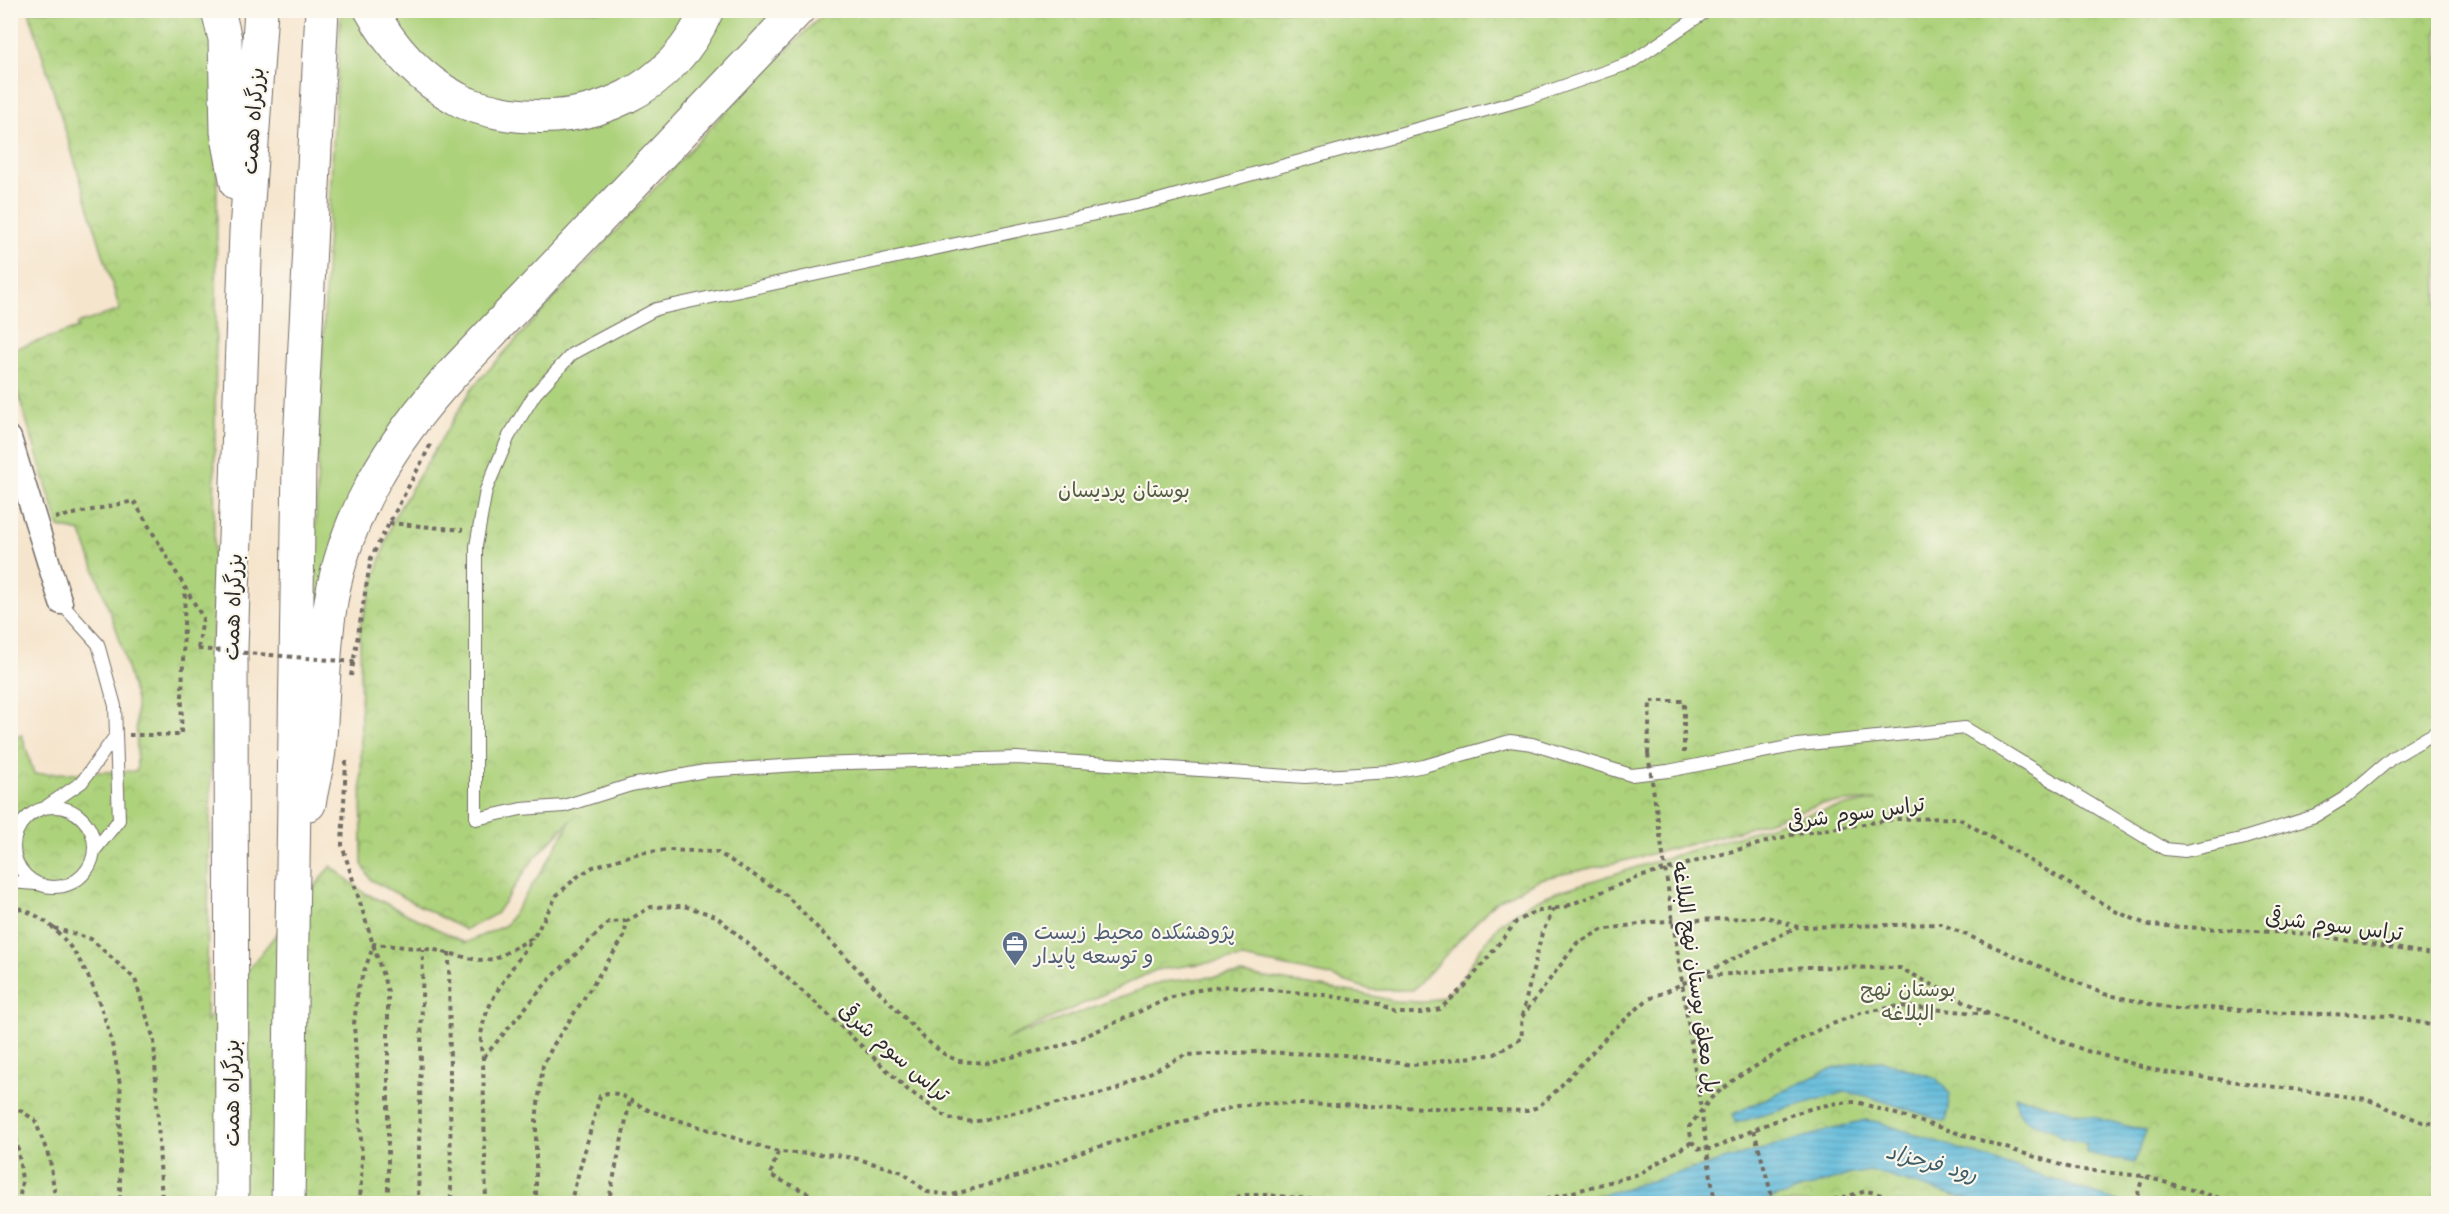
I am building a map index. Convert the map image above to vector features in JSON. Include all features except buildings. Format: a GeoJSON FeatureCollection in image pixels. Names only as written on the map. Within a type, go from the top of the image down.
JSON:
{"type":"FeatureCollection","features":[{"type":"Feature","properties":{"kind":"highway"},"geometry":{"type":"LineString","coordinates":[[218,10],[225,39],[227,132],[246,231]]}},
{"type":"Feature","properties":{"kind":"highway","name":"بزرگراه همت"},"geometry":{"type":"LineString","coordinates":[[232,1203],[231,649],[246,231],[261,10]]}},
{"type":"Feature","properties":{"kind":"highway"},"geometry":{"type":"LineString","coordinates":[[288,1203],[299,462],[322,10]]}},
{"type":"Feature","properties":{"kind":"highway"},"geometry":{"type":"LineString","coordinates":[[371,10],[384,34],[408,62],[434,84],[457,99],[494,112],[557,117],[588,112],[640,89],[665,70],[686,46],[707,10]]}},
{"type":"Feature","properties":{"kind":"highway"},"geometry":{"type":"LineString","coordinates":[[292,894],[319,753],[329,612],[350,529],[375,476],[401,435],[436,391],[798,10]]}},
{"type":"Feature","properties":{"kind":"street"},"geometry":{"type":"LineString","coordinates":[[10,438],[61,603]]}},
{"type":"Feature","properties":{"kind":"lane"},"geometry":{"type":"LineString","coordinates":[[1708,10],[1630,63],[1526,99],[1151,202],[656,309],[572,354],[535,394],[509,436],[486,490],[476,546],[476,819],[521,809],[564,806],[631,785],[705,771],[815,764],[1017,758],[1305,777],[1393,772],[1424,766],[1510,741],[1532,744],[1631,775],[1684,768],[1798,745],[1965,728],[2164,849],[2185,851],[2241,839],[2315,816],[2346,797],[2392,758],[2439,731]]}},
{"type":"Feature","properties":{"kind":"lane"},"geometry":{"type":"LineString","coordinates":[[10,882],[37,884],[50,888],[62,887],[74,882],[88,868],[94,851],[119,820],[115,706],[98,644],[61,603]]}},
{"type":"Feature","properties":{"kind":"lane"},"geometry":{"type":"LineString","coordinates":[[10,826],[45,807],[82,782],[117,735]]}},
{"type":"Feature","properties":{"kind":"lane"},"geometry":{"type":"LineString","coordinates":[[45,807],[57,806],[70,809],[80,816],[88,826],[93,838],[94,851]]}},
{"type":"Feature","properties":{"kind":"lane"},"geometry":{"type":"LineString","coordinates":[[23,820],[16,831],[13,843],[14,856],[19,868],[27,878],[37,884]]}},
{"type":"Feature","properties":{"kind":"path"},"geometry":{"type":"LineString","coordinates":[[36,521],[134,501],[203,618],[198,650],[355,662],[351,682]]}},
{"type":"Feature","properties":{"kind":"path"},"geometry":{"type":"LineString","coordinates":[[389,523],[478,532]]}},
{"type":"Feature","properties":{"kind":"path"},"geometry":{"type":"LineString","coordinates":[[117,735],[181,735],[185,588]]}},
{"type":"Feature","properties":{"kind":"path","name":"پل معلق بوستان نهج البلاغه"},"geometry":{"type":"LineString","coordinates":[[1684,768],[1684,701],[1650,701],[1648,754],[1715,1203]]}},
{"type":"Feature","properties":{"kind":"path","name":"تراس سوم شرقی"},"geometry":{"type":"LineString","coordinates":[[627,921],[651,907],[684,906],[716,916],[818,1004],[908,1090],[948,1118],[973,1122],[1116,1090],[1185,1055],[1258,1052],[1344,1055],[1413,1065],[1496,1054],[1522,1038],[1521,1018],[1542,933],[1553,909],[1569,906],[1636,878],[1791,835],[1896,819],[1958,818],[2116,912],[2148,926],[2307,934],[2439,955]]}},
{"type":"Feature","properties":{"kind":"path"},"geometry":{"type":"LineString","coordinates":[[486,1203],[483,1058],[480,1046],[490,1003],[534,937],[557,895],[576,877],[593,867],[639,853],[694,850],[717,852],[786,895],[925,1039],[944,1054],[958,1061],[977,1063],[1068,1044],[1167,999],[1191,991],[1230,986],[1324,995],[1378,1004],[1395,1013],[1440,1010],[1466,985],[1516,922],[1534,912],[1569,906]]}},
{"type":"Feature","properties":{"kind":"path"},"geometry":{"type":"LineString","coordinates":[[10,906],[19,908],[54,928],[91,939],[135,979],[154,1040],[162,1203]]}},
{"type":"Feature","properties":{"kind":"path","name":"تراس سوم شرقی"},"geometry":{"type":"LineString","coordinates":[[1521,1018],[1578,943],[1602,930],[1650,922],[1767,917],[1798,927],[1941,924],[2104,994],[2173,1009],[2224,1008],[2255,1012],[2394,1016],[2439,1027]]}},
{"type":"Feature","properties":{"kind":"path"},"geometry":{"type":"LineString","coordinates":[[483,1058],[548,981],[578,951],[609,922],[627,921],[624,936],[554,1044],[543,1065],[536,1119],[536,1203]]}},
{"type":"Feature","properties":{"kind":"path"},"geometry":{"type":"LineString","coordinates":[[570,1203],[600,1096],[607,1093],[619,1094],[650,1111],[778,1152],[836,1155],[858,1159],[902,1172],[927,1192],[952,1195],[1022,1175],[1088,1150],[1238,1106],[1269,1103],[1527,1111],[1538,1107],[1554,1094],[1611,1032],[1647,1000],[1798,927]]}},
{"type":"Feature","properties":{"kind":"path"},"geometry":{"type":"LineString","coordinates":[[54,928],[78,956],[102,1004],[120,1081],[120,1203]]}},
{"type":"Feature","properties":{"kind":"path"},"geometry":{"type":"LineString","coordinates":[[374,944],[449,952],[477,960],[495,959],[534,937]]}},
{"type":"Feature","properties":{"kind":"path"},"geometry":{"type":"LineString","coordinates":[[360,1203],[362,1157],[354,1024],[358,988],[374,944]]}},
{"type":"Feature","properties":{"kind":"path"},"geometry":{"type":"LineString","coordinates":[[374,944],[388,993],[388,1203]]}},
{"type":"Feature","properties":{"kind":"path"},"geometry":{"type":"LineString","coordinates":[[418,1203],[423,949]]}},
{"type":"Feature","properties":{"kind":"path"},"geometry":{"type":"LineString","coordinates":[[449,952],[451,1203]]}},
{"type":"Feature","properties":{"kind":"path"},"geometry":{"type":"LineString","coordinates":[[1697,977],[1806,967],[1900,968],[1989,1014],[2087,1051],[2163,1072],[2366,1099],[2422,1122],[2439,1124]]}},
{"type":"Feature","properties":{"kind":"path"},"geometry":{"type":"LineString","coordinates":[[1989,1014],[1899,1006],[1861,1013],[1822,1028],[1736,1079],[1711,1098],[1689,1127],[1692,1142],[1699,1149],[1712,1149],[1802,1113],[1842,1102],[1857,1102],[2074,1168],[2143,1176],[2241,1203]]}},
{"type":"Feature","properties":{"kind":"path"},"geometry":{"type":"LineString","coordinates":[[608,1203],[630,1101]]}},
{"type":"Feature","properties":{"kind":"path"},"geometry":{"type":"LineString","coordinates":[[11,1105],[21,1180],[19,1203]]}},
{"type":"Feature","properties":{"kind":"path"},"geometry":{"type":"LineString","coordinates":[[11,1105],[35,1120],[50,1160],[56,1203]]}},
{"type":"Feature","properties":{"kind":"path"},"geometry":{"type":"LineString","coordinates":[[1754,1131],[1774,1202]]}},
{"type":"Feature","properties":{"kind":"path"},"geometry":{"type":"LineString","coordinates":[[1529,1203],[1640,1174],[1692,1142]]}},
{"type":"Feature","properties":{"kind":"path"},"geometry":{"type":"LineString","coordinates":[[778,1152],[770,1175],[831,1203]]}},
{"type":"Feature","properties":{"kind":"path"},"geometry":{"type":"LineString","coordinates":[[2136,1201],[2143,1176]]}},
{"type":"Feature","properties":{"kind":"path"},"geometry":{"type":"LineString","coordinates":[[1816,1203],[1867,1191],[1916,1203]]}},
{"type":"Feature","properties":{"kind":"path"},"geometry":{"type":"LineString","coordinates":[[1210,1203],[1244,1195],[1361,1203]]}},
{"type":"Feature","properties":{"kind":"green space","name":"بوستان پردیسان"},"geometry":{"type":"Polygon","coordinates":[[[29,11],[209,11],[218,81],[213,662],[206,1022],[331,866],[363,892],[465,943],[506,925],[544,867],[571,820],[532,861],[496,914],[465,930],[371,880],[362,864],[360,626],[393,519],[473,387],[717,120],[826,11],[2438,11],[2438,1203],[11,1203],[10,739],[22,735],[34,774],[137,771],[136,701],[118,634],[81,532],[59,527],[11,370],[11,350],[78,328],[77,324],[120,310],[29,11]],[[1877,800],[1821,804],[1735,832],[1632,859],[1540,879],[1494,903],[1413,990],[1371,990],[1326,975],[1243,958],[1156,970],[1004,1040],[1161,982],[1242,974],[1395,1001],[1427,1002],[1446,995],[1459,983],[1478,952],[1500,923],[1530,903],[1556,892],[1815,812],[1877,800]]]}},
{"type":"Feature","properties":{"kind":"green space"},"geometry":{"type":"Polygon","coordinates":[[[341,11],[362,11],[416,80],[581,123],[716,11],[786,11],[433,383],[311,631],[327,248],[341,11]]]}},
{"type":"Feature","properties":{"kind":"green space"},"geometry":{"type":"Polygon","coordinates":[[[383,11],[696,11],[631,85],[515,109],[434,72],[383,11]]]}},
{"type":"Feature","properties":{"kind":"water"},"geometry":{"type":"Polygon","coordinates":[[[1883,1061],[1936,1078],[1950,1094],[1946,1122],[1867,1096],[1845,1092],[1735,1123],[1733,1114],[1826,1071],[1855,1063],[1883,1061]]]}},
{"type":"Feature","properties":{"kind":"water"},"geometry":{"type":"Polygon","coordinates":[[[2015,1096],[2146,1131],[2134,1163],[2086,1153],[2086,1143],[2061,1138],[2055,1132],[2027,1120],[2017,1108],[2015,1096]]]}},
{"type":"Feature","properties":{"kind":"water","name":"رود فرحزاد"},"geometry":{"type":"Polygon","coordinates":[[[1865,1120],[1878,1122],[2123,1203],[1979,1203],[1870,1171],[1852,1174],[1757,1203],[1573,1203],[1865,1120]]]}},
{"type":"Feature","properties":{"kind":"place","name":"پژوهشکده محیط زیست و توسعه پایدار"},"geometry":{"type":"Point","coordinates":[1015,967]}},
{"type":"Feature","properties":{"kind":"park label","name":"بوستان نهج البلاغه"},"geometry":{"type":"Point","coordinates":[1908,1001]}}]}
